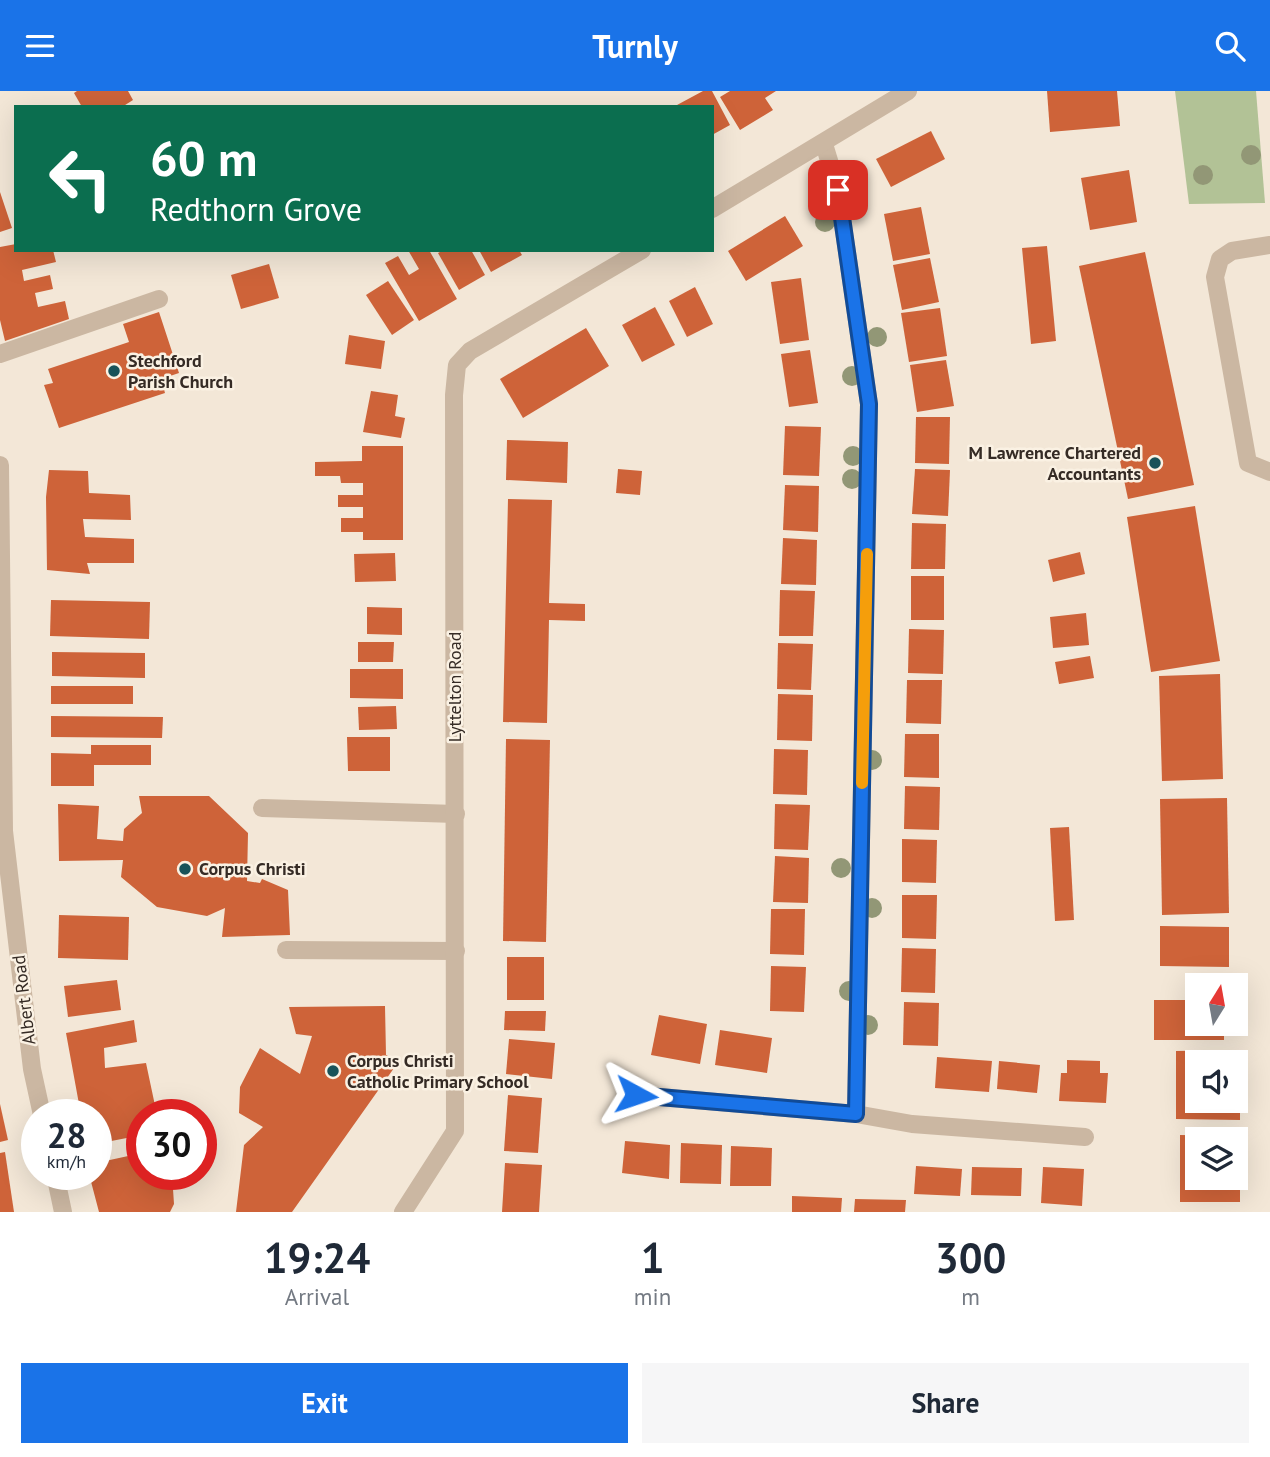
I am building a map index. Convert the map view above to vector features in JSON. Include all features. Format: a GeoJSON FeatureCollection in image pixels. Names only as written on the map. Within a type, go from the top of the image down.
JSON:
{"type":"FeatureCollection","features":[{"type":"Feature","properties":{"kind":"street"},"geometry":{"type":"LineString","coordinates":[[714,208],[908,91]]}},
{"type":"Feature","properties":{"kind":"street"},"geometry":{"type":"LineString","coordinates":[[824,144],[838,190],[869,404],[856,1114]]}},
{"type":"Feature","properties":{"kind":"street"},"geometry":{"type":"LineString","coordinates":[[1270,245],[1232,251],[1220,259],[1215,277],[1248,463],[1270,472]]}},
{"type":"Feature","properties":{"kind":"street","name":"Lyttelton Road"},"geometry":{"type":"LineString","coordinates":[[403,1212],[455,1131],[454,395],[457,365],[470,351],[639,252]]}},
{"type":"Feature","properties":{"kind":"street"},"geometry":{"type":"LineString","coordinates":[[0,353],[159,299]]}},
{"type":"Feature","properties":{"kind":"street","name":"Albert Road"},"geometry":{"type":"LineString","coordinates":[[0,465],[4,831],[32,1069],[39,1099]]}},
{"type":"Feature","properties":{"kind":"street"},"geometry":{"type":"LineString","coordinates":[[262,808],[456,814]]}},
{"type":"Feature","properties":{"kind":"street"},"geometry":{"type":"LineString","coordinates":[[286,950],[456,951]]}},
{"type":"Feature","properties":{"kind":"street"},"geometry":{"type":"LineString","coordinates":[[636,1095],[856,1114],[912,1124],[1085,1137]]}},
{"type":"Feature","properties":{"kind":"street"},"geometry":{"type":"LineString","coordinates":[[58,1190],[63,1212]]}},
{"type":"Feature","properties":{"kind":"green space"},"geometry":{"type":"Polygon","coordinates":[[[1175,91],[1256,91],[1265,203],[1189,204],[1175,91]]]}},
{"type":"Feature","properties":{"kind":"building"},"geometry":{"type":"Polygon","coordinates":[[[128,91],[133,100],[125,105],[81,105],[74,93],[128,91]]]}},
{"type":"Feature","properties":{"kind":"building"},"geometry":{"type":"Polygon","coordinates":[[[703,91],[712,91],[730,125],[714,134],[714,105],[677,105],[703,91]]]}},
{"type":"Feature","properties":{"kind":"building"},"geometry":{"type":"Polygon","coordinates":[[[730,91],[776,91],[765,98],[773,110],[740,130],[720,97],[730,91]]]}},
{"type":"Feature","properties":{"kind":"building"},"geometry":{"type":"Polygon","coordinates":[[[1047,91],[1117,91],[1120,126],[1050,132],[1047,91]]]}},
{"type":"Feature","properties":{"kind":"building"},"geometry":{"type":"Polygon","coordinates":[[[931,131],[945,159],[891,187],[876,159],[931,131]]]}},
{"type":"Feature","properties":{"kind":"building"},"geometry":{"type":"Polygon","coordinates":[[[1129,170],[1137,222],[1090,230],[1081,178],[1129,170]]]}},
{"type":"Feature","properties":{"kind":"building"},"geometry":{"type":"Polygon","coordinates":[[[0,192],[12,228],[0,232],[0,192]]]}},
{"type":"Feature","properties":{"kind":"building"},"geometry":{"type":"Polygon","coordinates":[[[921,207],[930,254],[893,261],[884,214],[921,207]]]}},
{"type":"Feature","properties":{"kind":"building"},"geometry":{"type":"Polygon","coordinates":[[[785,216],[803,246],[746,281],[728,251],[785,216]]]}},
{"type":"Feature","properties":{"kind":"building"},"geometry":{"type":"Polygon","coordinates":[[[14,244],[14,252],[54,252],[56,262],[22,270],[24,281],[50,275],[53,289],[35,293],[38,307],[65,301],[69,319],[5,341],[0,320],[0,247],[14,244]]]}},
{"type":"Feature","properties":{"kind":"building"},"geometry":{"type":"Polygon","coordinates":[[[1047,246],[1056,341],[1031,344],[1022,248],[1047,246]]]}},
{"type":"Feature","properties":{"kind":"building"},"geometry":{"type":"Polygon","coordinates":[[[409,252],[430,252],[457,299],[419,321],[385,263],[398,256],[409,275],[419,269],[409,252]]]}},
{"type":"Feature","properties":{"kind":"building"},"geometry":{"type":"Polygon","coordinates":[[[472,252],[485,275],[459,290],[438,253],[472,252]]]}},
{"type":"Feature","properties":{"kind":"building"},"geometry":{"type":"Polygon","coordinates":[[[480,252],[520,252],[522,255],[491,272],[480,252]]]}},
{"type":"Feature","properties":{"kind":"building"},"geometry":{"type":"Polygon","coordinates":[[[1145,252],[1194,485],[1128,499],[1079,266],[1145,252]]]}},
{"type":"Feature","properties":{"kind":"building"},"geometry":{"type":"Polygon","coordinates":[[[930,258],[939,302],[902,310],[893,265],[930,258]]]}},
{"type":"Feature","properties":{"kind":"building"},"geometry":{"type":"Polygon","coordinates":[[[269,264],[279,298],[241,309],[231,275],[269,264]]]}},
{"type":"Feature","properties":{"kind":"building"},"geometry":{"type":"Polygon","coordinates":[[[801,278],[809,340],[780,344],[771,282],[801,278]]]}},
{"type":"Feature","properties":{"kind":"building"},"geometry":{"type":"Polygon","coordinates":[[[388,281],[414,320],[392,335],[366,295],[388,281]]]}},
{"type":"Feature","properties":{"kind":"building"},"geometry":{"type":"Polygon","coordinates":[[[695,287],[713,324],[687,337],[669,301],[695,287]]]}},
{"type":"Feature","properties":{"kind":"building"},"geometry":{"type":"Polygon","coordinates":[[[655,307],[675,345],[642,362],[622,325],[655,307]]]}},
{"type":"Feature","properties":{"kind":"building"},"geometry":{"type":"Polygon","coordinates":[[[940,308],[947,356],[909,362],[901,313],[940,308]]]}},
{"type":"Feature","properties":{"kind":"building","name":"Stechford Parish Church"},"geometry":{"type":"Polygon","coordinates":[[[159,312],[179,373],[161,379],[165,393],[59,428],[44,385],[53,383],[48,369],[129,342],[123,324],[159,312]]]}},
{"type":"Feature","properties":{"kind":"building"},"geometry":{"type":"Polygon","coordinates":[[[586,328],[609,366],[523,418],[500,379],[586,328]]]}},
{"type":"Feature","properties":{"kind":"building"},"geometry":{"type":"Polygon","coordinates":[[[349,335],[385,341],[381,369],[345,364],[349,335]]]}},
{"type":"Feature","properties":{"kind":"building"},"geometry":{"type":"Polygon","coordinates":[[[810,350],[818,403],[789,407],[781,354],[810,350]]]}},
{"type":"Feature","properties":{"kind":"building"},"geometry":{"type":"Polygon","coordinates":[[[946,360],[954,406],[917,412],[910,365],[946,360]]]}},
{"type":"Feature","properties":{"kind":"building"},"geometry":{"type":"Polygon","coordinates":[[[371,391],[398,395],[395,416],[405,418],[401,438],[363,432],[371,391]]]}},
{"type":"Feature","properties":{"kind":"building"},"geometry":{"type":"Polygon","coordinates":[[[916,417],[950,417],[949,464],[915,463],[916,417]]]}},
{"type":"Feature","properties":{"kind":"building"},"geometry":{"type":"Polygon","coordinates":[[[785,426],[821,427],[819,476],[783,475],[785,426]]]}},
{"type":"Feature","properties":{"kind":"building"},"geometry":{"type":"Polygon","coordinates":[[[507,440],[568,442],[567,483],[506,480],[507,440]]]}},
{"type":"Feature","properties":{"kind":"building"},"geometry":{"type":"Polygon","coordinates":[[[362,446],[403,446],[403,540],[363,540],[363,532],[341,532],[341,518],[363,518],[363,507],[338,507],[338,495],[363,495],[363,483],[341,483],[340,476],[315,476],[315,462],[362,461],[362,446]]]}},
{"type":"Feature","properties":{"kind":"building"},"geometry":{"type":"Polygon","coordinates":[[[618,469],[642,471],[640,495],[616,493],[618,469]]]}},
{"type":"Feature","properties":{"kind":"building"},"geometry":{"type":"Polygon","coordinates":[[[915,469],[950,470],[948,516],[912,514],[915,469]]]}},
{"type":"Feature","properties":{"kind":"building"},"geometry":{"type":"Polygon","coordinates":[[[49,470],[88,471],[89,493],[130,495],[131,520],[83,519],[85,537],[134,539],[134,563],[87,563],[90,574],[47,570],[46,497],[49,470]]]}},
{"type":"Feature","properties":{"kind":"building"},"geometry":{"type":"Polygon","coordinates":[[[785,485],[819,486],[818,532],[783,530],[785,485]]]}},
{"type":"Feature","properties":{"kind":"building"},"geometry":{"type":"Polygon","coordinates":[[[508,499],[552,500],[549,603],[585,604],[585,621],[549,620],[547,723],[503,722],[508,499]]]}},
{"type":"Feature","properties":{"kind":"building"},"geometry":{"type":"Polygon","coordinates":[[[1195,506],[1220,661],[1151,672],[1127,517],[1195,506]]]}},
{"type":"Feature","properties":{"kind":"building"},"geometry":{"type":"Polygon","coordinates":[[[912,523],[946,524],[945,569],[911,569],[912,523]]]}},
{"type":"Feature","properties":{"kind":"building"},"geometry":{"type":"Polygon","coordinates":[[[783,538],[817,540],[816,585],[781,584],[783,538]]]}},
{"type":"Feature","properties":{"kind":"building"},"geometry":{"type":"Polygon","coordinates":[[[1080,552],[1085,574],[1053,582],[1048,560],[1080,552]]]}},
{"type":"Feature","properties":{"kind":"building"},"geometry":{"type":"Polygon","coordinates":[[[395,553],[396,581],[355,582],[354,554],[395,553]]]}},
{"type":"Feature","properties":{"kind":"building"},"geometry":{"type":"Polygon","coordinates":[[[911,576],[944,576],[944,620],[911,620],[911,576]]]}},
{"type":"Feature","properties":{"kind":"building"},"geometry":{"type":"Polygon","coordinates":[[[780,590],[815,591],[813,636],[779,636],[780,590]]]}},
{"type":"Feature","properties":{"kind":"building"},"geometry":{"type":"Polygon","coordinates":[[[51,600],[150,602],[149,639],[50,636],[51,600]]]}},
{"type":"Feature","properties":{"kind":"building"},"geometry":{"type":"Polygon","coordinates":[[[367,607],[402,608],[402,635],[367,634],[367,607]]]}},
{"type":"Feature","properties":{"kind":"building"},"geometry":{"type":"Polygon","coordinates":[[[1086,613],[1089,645],[1053,648],[1050,617],[1086,613]]]}},
{"type":"Feature","properties":{"kind":"building"},"geometry":{"type":"Polygon","coordinates":[[[909,629],[944,630],[943,674],[908,673],[909,629]]]}},
{"type":"Feature","properties":{"kind":"building"},"geometry":{"type":"Polygon","coordinates":[[[358,642],[394,642],[393,662],[358,662],[358,642]]]}},
{"type":"Feature","properties":{"kind":"building"},"geometry":{"type":"Polygon","coordinates":[[[778,643],[813,644],[811,690],[777,689],[778,643]]]}},
{"type":"Feature","properties":{"kind":"building"},"geometry":{"type":"Polygon","coordinates":[[[52,652],[145,653],[145,678],[52,676],[52,652]]]}},
{"type":"Feature","properties":{"kind":"building"},"geometry":{"type":"Polygon","coordinates":[[[1090,656],[1094,678],[1059,684],[1055,662],[1090,656]]]}},
{"type":"Feature","properties":{"kind":"building"},"geometry":{"type":"Polygon","coordinates":[[[350,669],[403,669],[403,699],[350,698],[350,669]]]}},
{"type":"Feature","properties":{"kind":"building"},"geometry":{"type":"Polygon","coordinates":[[[1220,674],[1223,779],[1162,781],[1159,676],[1220,674]]]}},
{"type":"Feature","properties":{"kind":"building"},"geometry":{"type":"Polygon","coordinates":[[[907,680],[942,680],[941,724],[906,723],[907,680]]]}},
{"type":"Feature","properties":{"kind":"building"},"geometry":{"type":"Polygon","coordinates":[[[51,686],[133,686],[133,704],[51,704],[51,686]]]}},
{"type":"Feature","properties":{"kind":"building"},"geometry":{"type":"Polygon","coordinates":[[[778,694],[813,695],[812,741],[777,740],[778,694]]]}},
{"type":"Feature","properties":{"kind":"building"},"geometry":{"type":"Polygon","coordinates":[[[396,706],[397,729],[359,730],[358,707],[396,706]]]}},
{"type":"Feature","properties":{"kind":"building"},"geometry":{"type":"Polygon","coordinates":[[[51,716],[163,717],[162,738],[51,737],[51,716]]]}},
{"type":"Feature","properties":{"kind":"building"},"geometry":{"type":"Polygon","coordinates":[[[905,734],[939,734],[939,778],[904,777],[905,734]]]}},
{"type":"Feature","properties":{"kind":"building"},"geometry":{"type":"Polygon","coordinates":[[[347,737],[390,737],[390,771],[348,771],[347,737]]]}},
{"type":"Feature","properties":{"kind":"building"},"geometry":{"type":"Polygon","coordinates":[[[506,739],[550,740],[546,942],[503,941],[506,739]]]}},
{"type":"Feature","properties":{"kind":"building"},"geometry":{"type":"Polygon","coordinates":[[[91,745],[151,745],[151,765],[94,765],[94,786],[51,786],[51,753],[91,754],[91,745]]]}},
{"type":"Feature","properties":{"kind":"building"},"geometry":{"type":"Polygon","coordinates":[[[774,749],[808,750],[807,795],[773,794],[774,749]]]}},
{"type":"Feature","properties":{"kind":"building"},"geometry":{"type":"Polygon","coordinates":[[[905,786],[940,787],[939,830],[904,829],[905,786]]]}},
{"type":"Feature","properties":{"kind":"building","name":"Corpus Christi"},"geometry":{"type":"Polygon","coordinates":[[[139,796],[209,796],[248,833],[247,881],[260,883],[262,879],[288,890],[290,935],[222,937],[225,908],[207,916],[157,907],[121,877],[123,860],[59,861],[58,804],[99,806],[97,839],[123,841],[124,829],[142,813],[139,796]]]}},
{"type":"Feature","properties":{"kind":"building"},"geometry":{"type":"Polygon","coordinates":[[[1227,798],[1229,913],[1162,915],[1160,799],[1227,798]]]}},
{"type":"Feature","properties":{"kind":"building"},"geometry":{"type":"Polygon","coordinates":[[[775,804],[810,805],[808,850],[774,849],[775,804]]]}},
{"type":"Feature","properties":{"kind":"building"},"geometry":{"type":"Polygon","coordinates":[[[1069,827],[1074,920],[1055,921],[1050,828],[1069,827]]]}},
{"type":"Feature","properties":{"kind":"building"},"geometry":{"type":"Polygon","coordinates":[[[902,839],[937,840],[936,883],[902,882],[902,839]]]}},
{"type":"Feature","properties":{"kind":"building"},"geometry":{"type":"Polygon","coordinates":[[[775,856],[809,858],[808,903],[773,902],[775,856]]]}},
{"type":"Feature","properties":{"kind":"building"},"geometry":{"type":"Polygon","coordinates":[[[902,895],[937,895],[936,939],[902,938],[902,895]]]}},
{"type":"Feature","properties":{"kind":"building"},"geometry":{"type":"Polygon","coordinates":[[[771,909],[805,909],[804,955],[770,954],[771,909]]]}},
{"type":"Feature","properties":{"kind":"building"},"geometry":{"type":"Polygon","coordinates":[[[59,915],[129,917],[128,960],[58,958],[59,915]]]}},
{"type":"Feature","properties":{"kind":"building"},"geometry":{"type":"Polygon","coordinates":[[[1160,926],[1229,927],[1229,967],[1160,966],[1160,926]]]}},
{"type":"Feature","properties":{"kind":"building"},"geometry":{"type":"Polygon","coordinates":[[[902,948],[936,949],[935,993],[901,992],[902,948]]]}},
{"type":"Feature","properties":{"kind":"building"},"geometry":{"type":"Polygon","coordinates":[[[507,957],[544,957],[544,1000],[507,1000],[507,957]]]}},
{"type":"Feature","properties":{"kind":"building"},"geometry":{"type":"Polygon","coordinates":[[[771,966],[806,967],[804,1012],[770,1011],[771,966]]]}},
{"type":"Feature","properties":{"kind":"building"},"geometry":{"type":"Polygon","coordinates":[[[117,980],[121,1010],[68,1017],[64,986],[117,980]]]}},
{"type":"Feature","properties":{"kind":"building"},"geometry":{"type":"Polygon","coordinates":[[[1154,1000],[1185,1000],[1185,1036],[1224,1036],[1224,1040],[1154,1040],[1154,1000]]]}},
{"type":"Feature","properties":{"kind":"building"},"geometry":{"type":"Polygon","coordinates":[[[904,1002],[939,1003],[938,1046],[903,1045],[904,1002]]]}},
{"type":"Feature","properties":{"kind":"building"},"geometry":{"type":"Polygon","coordinates":[[[385,1006],[386,1055],[399,1061],[292,1212],[236,1212],[244,1145],[263,1127],[239,1113],[240,1087],[260,1048],[300,1074],[312,1036],[296,1034],[289,1007],[385,1006]]]}},
{"type":"Feature","properties":{"kind":"building"},"geometry":{"type":"Polygon","coordinates":[[[505,1011],[546,1011],[545,1031],[504,1030],[505,1011]]]}},
{"type":"Feature","properties":{"kind":"building"},"geometry":{"type":"Polygon","coordinates":[[[659,1015],[707,1024],[700,1064],[651,1055],[659,1015]]]}},
{"type":"Feature","properties":{"kind":"building"},"geometry":{"type":"Polygon","coordinates":[[[134,1020],[137,1042],[104,1048],[105,1068],[146,1063],[154,1099],[126,1099],[126,1138],[112,1141],[112,1099],[78,1099],[66,1033],[134,1020]]]}},
{"type":"Feature","properties":{"kind":"building"},"geometry":{"type":"Polygon","coordinates":[[[720,1030],[772,1038],[767,1073],[715,1065],[720,1030]]]}},
{"type":"Feature","properties":{"kind":"building"},"geometry":{"type":"Polygon","coordinates":[[[509,1039],[555,1043],[552,1079],[506,1074],[509,1039]]]}},
{"type":"Feature","properties":{"kind":"building"},"geometry":{"type":"Polygon","coordinates":[[[1176,1051],[1185,1051],[1185,1113],[1240,1113],[1240,1120],[1176,1119],[1176,1051]]]}},
{"type":"Feature","properties":{"kind":"building"},"geometry":{"type":"Polygon","coordinates":[[[937,1057],[992,1061],[989,1092],[935,1088],[937,1057]]]}},
{"type":"Feature","properties":{"kind":"building"},"geometry":{"type":"Polygon","coordinates":[[[1067,1060],[1100,1061],[1100,1073],[1108,1073],[1106,1103],[1059,1101],[1061,1073],[1067,1073],[1067,1060]]]}},
{"type":"Feature","properties":{"kind":"building"},"geometry":{"type":"Polygon","coordinates":[[[999,1061],[1040,1065],[1037,1093],[997,1089],[999,1061]]]}},
{"type":"Feature","properties":{"kind":"building"},"geometry":{"type":"Polygon","coordinates":[[[508,1095],[542,1098],[538,1153],[504,1151],[508,1095]]]}},
{"type":"Feature","properties":{"kind":"building"},"geometry":{"type":"Polygon","coordinates":[[[0,1104],[8,1140],[0,1142],[0,1104]]]}},
{"type":"Feature","properties":{"kind":"building"},"geometry":{"type":"Polygon","coordinates":[[[1180,1135],[1185,1135],[1185,1190],[1240,1190],[1240,1202],[1180,1202],[1180,1135]]]}},
{"type":"Feature","properties":{"kind":"building"},"geometry":{"type":"Polygon","coordinates":[[[625,1141],[670,1145],[669,1179],[622,1173],[625,1141]]]}},
{"type":"Feature","properties":{"kind":"building"},"geometry":{"type":"Polygon","coordinates":[[[681,1143],[722,1145],[721,1184],[680,1183],[681,1143]]]}},
{"type":"Feature","properties":{"kind":"building"},"geometry":{"type":"Polygon","coordinates":[[[731,1146],[772,1148],[771,1186],[730,1186],[731,1146]]]}},
{"type":"Feature","properties":{"kind":"building"},"geometry":{"type":"Polygon","coordinates":[[[5,1152],[14,1212],[0,1212],[0,1153],[5,1152]]]}},
{"type":"Feature","properties":{"kind":"building"},"geometry":{"type":"Polygon","coordinates":[[[126,1156],[126,1190],[173,1190],[174,1204],[170,1212],[99,1212],[93,1190],[112,1190],[112,1160],[126,1156]]]}},
{"type":"Feature","properties":{"kind":"building"},"geometry":{"type":"Polygon","coordinates":[[[505,1163],[542,1165],[539,1212],[502,1212],[505,1163]]]}},
{"type":"Feature","properties":{"kind":"building"},"geometry":{"type":"Polygon","coordinates":[[[916,1166],[962,1169],[960,1196],[914,1194],[916,1166]]]}},
{"type":"Feature","properties":{"kind":"building"},"geometry":{"type":"Polygon","coordinates":[[[972,1167],[1022,1168],[1021,1196],[971,1195],[972,1167]]]}},
{"type":"Feature","properties":{"kind":"building"},"geometry":{"type":"Polygon","coordinates":[[[1043,1167],[1084,1169],[1082,1206],[1041,1203],[1043,1167]]]}},
{"type":"Feature","properties":{"kind":"building"},"geometry":{"type":"Polygon","coordinates":[[[792,1196],[842,1198],[841,1212],[792,1212],[792,1196]]]}},
{"type":"Feature","properties":{"kind":"building"},"geometry":{"type":"Polygon","coordinates":[[[855,1199],[906,1200],[905,1212],[854,1212],[855,1199]]]}},
{"type":"Feature","properties":{"kind":"slow traffic"},"geometry":{"type":"LineString","coordinates":[[862,783],[867,554]]}},
{"type":"Feature","properties":{"kind":"place","name":"Stechford Parish Church"},"geometry":{"type":"Point","coordinates":[114,371]}},
{"type":"Feature","properties":{"kind":"place","name":"M Lawrence Chartered Accountants"},"geometry":{"type":"Point","coordinates":[1155,463]}},
{"type":"Feature","properties":{"kind":"place","name":"Corpus Christi"},"geometry":{"type":"Point","coordinates":[185,869]}},
{"type":"Feature","properties":{"kind":"place","name":"Corpus Christi Catholic Primary School"},"geometry":{"type":"Point","coordinates":[333,1071]}},
{"type":"Feature","properties":{"kind":"route"},"geometry":{"type":"LineString","coordinates":[[636,1095],[856,1114],[869,404],[838,190]]}}]}
